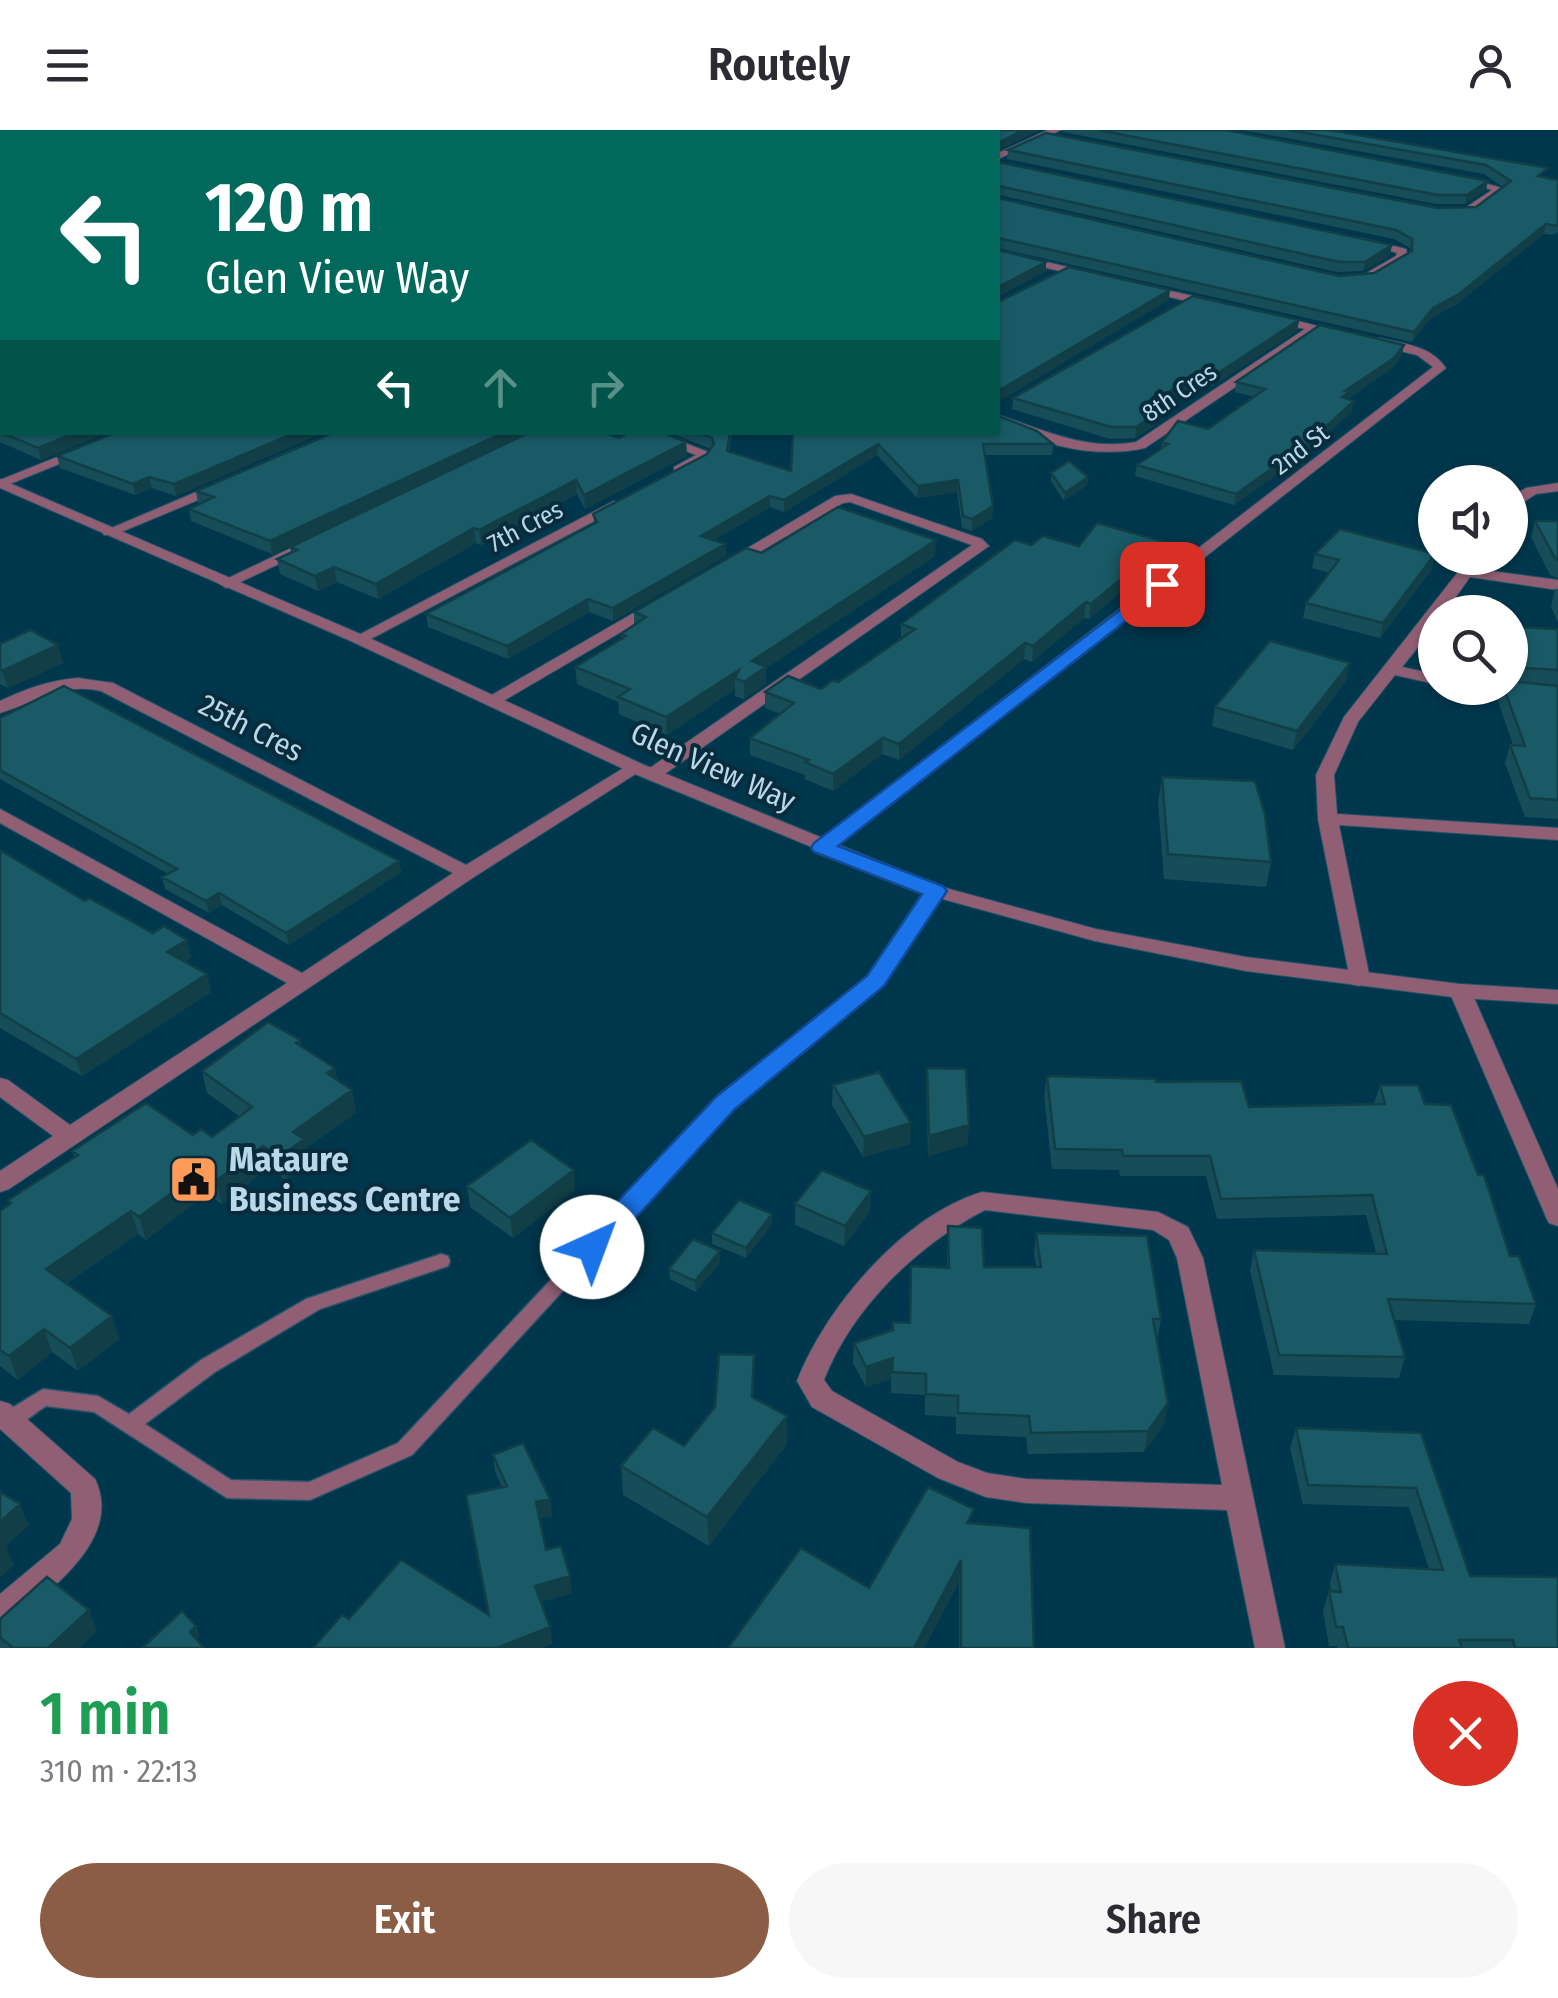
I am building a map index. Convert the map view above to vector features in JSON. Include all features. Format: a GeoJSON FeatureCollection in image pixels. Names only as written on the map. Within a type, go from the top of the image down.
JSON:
{"type":"FeatureCollection","features":[{"type":"Feature","properties":{"kind":"street"},"geometry":{"type":"LineString","coordinates":[[1000,155],[1050,133],[1064,139]]}},
{"type":"Feature","properties":{"kind":"street"},"geometry":{"type":"LineString","coordinates":[[1000,142],[1019,146]]}},
{"type":"Feature","properties":{"kind":"street"},"geometry":{"type":"LineString","coordinates":[[1000,164],[1016,168]]}},
{"type":"Feature","properties":{"kind":"street"},"geometry":{"type":"LineString","coordinates":[[1436,211],[1468,211],[1500,189],[1483,181],[1446,174]]}},
{"type":"Feature","properties":{"kind":"street"},"geometry":{"type":"LineString","coordinates":[[1338,279],[1366,278],[1402,256],[1402,251],[1393,246],[1355,238]]}},
{"type":"Feature","properties":{"kind":"street"},"geometry":{"type":"LineString","coordinates":[[1000,254],[1100,278]]}},
{"type":"Feature","properties":{"kind":"street"},"geometry":{"type":"LineString","coordinates":[[1048,278],[1065,270]]}},
{"type":"Feature","properties":{"kind":"street"},"geometry":{"type":"LineString","coordinates":[[1136,286],[1225,306]]}},
{"type":"Feature","properties":{"kind":"street"},"geometry":{"type":"LineString","coordinates":[[1173,307],[1189,298]]}},
{"type":"Feature","properties":{"kind":"street"},"geometry":{"type":"LineString","coordinates":[[1261,315],[1351,336]]}},
{"type":"Feature","properties":{"kind":"street","name":"8th Cres"},"geometry":{"type":"LineString","coordinates":[[1000,420],[1096,449],[1122,450],[1140,445],[1315,328]]}},
{"type":"Feature","properties":{"kind":"street","name":"2nd St"},"geometry":{"type":"LineString","coordinates":[[822,848],[1440,368],[1438,361],[1422,352],[1368,340]]}},
{"type":"Feature","properties":{"kind":"street"},"geometry":{"type":"LineString","coordinates":[[1,484],[124,435]]}},
{"type":"Feature","properties":{"kind":"street"},"geometry":{"type":"LineString","coordinates":[[650,435],[704,453],[702,458],[667,477]]}},
{"type":"Feature","properties":{"kind":"street"},"geometry":{"type":"LineString","coordinates":[[108,532],[246,475]]}},
{"type":"Feature","properties":{"kind":"street","name":"Glen View Way"},"geometry":{"type":"LineString","coordinates":[[1,484],[359,639],[644,771],[822,848],[935,891],[1095,935],[1246,964],[1460,991],[1558,997]]}},
{"type":"Feature","properties":{"kind":"street"},"geometry":{"type":"LineString","coordinates":[[1528,492],[1558,487]]}},
{"type":"Feature","properties":{"kind":"street","name":"7th Cres"},"geometry":{"type":"LineString","coordinates":[[359,639],[633,495]]}},
{"type":"Feature","properties":{"kind":"street"},"geometry":{"type":"LineString","coordinates":[[0,1183],[467,874],[644,771],[980,546],[859,500],[840,500],[708,576]]}},
{"type":"Feature","properties":{"kind":"street"},"geometry":{"type":"LineString","coordinates":[[226,583],[334,533]]}},
{"type":"Feature","properties":{"kind":"street"},"geometry":{"type":"LineString","coordinates":[[1514,575],[1558,585]]}},
{"type":"Feature","properties":{"kind":"street"},"geometry":{"type":"LineString","coordinates":[[492,700],[674,595]]}},
{"type":"Feature","properties":{"kind":"street"},"geometry":{"type":"LineString","coordinates":[[1359,979],[1328,820],[1326,774],[1350,721],[1418,638]]}},
{"type":"Feature","properties":{"kind":"street"},"geometry":{"type":"LineString","coordinates":[[1394,670],[1418,675]]}},
{"type":"Feature","properties":{"kind":"street","name":"25th Cres"},"geometry":{"type":"LineString","coordinates":[[0,708],[49,685],[68,681],[107,687],[467,874]]}},
{"type":"Feature","properties":{"kind":"street"},"geometry":{"type":"LineString","coordinates":[[1528,693],[1558,696]]}},
{"type":"Feature","properties":{"kind":"street"},"geometry":{"type":"LineString","coordinates":[[0,815],[304,982]]}},
{"type":"Feature","properties":{"kind":"street"},"geometry":{"type":"LineString","coordinates":[[1328,820],[1558,834]]}},
{"type":"Feature","properties":{"kind":"street"},"geometry":{"type":"LineString","coordinates":[[1460,991],[1558,1217]]}},
{"type":"Feature","properties":{"kind":"street"},"geometry":{"type":"LineString","coordinates":[[0,1086],[70,1137]]}},
{"type":"Feature","properties":{"kind":"street"},"geometry":{"type":"LineString","coordinates":[[1240,1498],[1026,1491],[986,1485],[948,1470],[822,1399],[810,1382],[816,1360],[897,1258],[972,1205],[1010,1201],[1158,1222],[1179,1234],[1190,1258],[1240,1498],[1270,1648]]}},
{"type":"Feature","properties":{"kind":"street"},"geometry":{"type":"LineString","coordinates":[[0,1613],[70,1552],[86,1520],[85,1488],[4,1416]]}},
{"type":"Feature","properties":{"kind":"lane"},"geometry":{"type":"LineString","coordinates":[[4,1416],[42,1397],[98,1404],[227,1488],[310,1491],[405,1450],[726,1102],[876,981],[935,891]]}},
{"type":"Feature","properties":{"kind":"lane"},"geometry":{"type":"LineString","coordinates":[[130,1425],[208,1366],[313,1304],[441,1261]]}},
{"type":"Feature","properties":{"kind":"building"},"geometry":{"type":"Polygon","coordinates":[[[1000,130],[1023,130],[1000,142],[1000,130]]]}},
{"type":"Feature","properties":{"kind":"building"},"geometry":{"type":"Polygon","coordinates":[[[1098,130],[1226,130],[1488,181],[1467,195],[1438,195],[1098,130]]]}},
{"type":"Feature","properties":{"kind":"building"},"geometry":{"type":"Polygon","coordinates":[[[1289,130],[1329,130],[1548,168],[1538,176],[1558,180],[1558,224],[1546,224],[1459,294],[1433,308],[1414,332],[1000,238],[1000,198],[1339,276],[1374,273],[1412,251],[1412,239],[1396,230],[1008,150],[1046,133],[1438,208],[1476,207],[1511,181],[1486,165],[1289,130]]]}},
{"type":"Feature","properties":{"kind":"building"},"geometry":{"type":"Polygon","coordinates":[[[1000,162],[1392,245],[1365,262],[1339,262],[1000,186],[1000,162]]]}},
{"type":"Feature","properties":{"kind":"building"},"geometry":{"type":"Polygon","coordinates":[[[1000,250],[1046,262],[1000,286],[1000,250]]]}},
{"type":"Feature","properties":{"kind":"building"},"geometry":{"type":"Polygon","coordinates":[[[1069,267],[1170,290],[1000,390],[1000,301],[1069,267]]]}},
{"type":"Feature","properties":{"kind":"building"},"geometry":{"type":"Polygon","coordinates":[[[1193,296],[1299,320],[1215,375],[1201,371],[1141,410],[1156,414],[1136,427],[1111,427],[1013,398],[1193,296]]]}},
{"type":"Feature","properties":{"kind":"building"},"geometry":{"type":"Polygon","coordinates":[[[1320,325],[1404,345],[1394,358],[1345,391],[1349,392],[1342,397],[1354,401],[1308,443],[1236,494],[1137,465],[1168,444],[1162,442],[1178,421],[1208,429],[1265,389],[1236,382],[1320,325]]]}},
{"type":"Feature","properties":{"kind":"building"},"geometry":{"type":"Polygon","coordinates":[[[1000,417],[1037,431],[1053,444],[983,444],[993,506],[972,519],[963,516],[958,480],[918,486],[878,444],[784,500],[770,496],[701,536],[725,544],[613,608],[588,599],[507,646],[426,614],[597,522],[593,514],[707,454],[714,444],[704,435],[730,435],[727,451],[791,471],[793,435],[1000,435],[1000,417]]]}},
{"type":"Feature","properties":{"kind":"building"},"geometry":{"type":"Polygon","coordinates":[[[7,435],[70,435],[38,448],[7,435]]]}},
{"type":"Feature","properties":{"kind":"building"},"geometry":{"type":"Polygon","coordinates":[[[110,435],[290,435],[174,484],[149,477],[133,484],[57,456],[110,435]]]}},
{"type":"Feature","properties":{"kind":"building"},"geometry":{"type":"Polygon","coordinates":[[[328,435],[499,435],[270,541],[189,509],[214,497],[196,491],[328,435]]]}},
{"type":"Feature","properties":{"kind":"building"},"geometry":{"type":"Polygon","coordinates":[[[524,435],[668,435],[686,442],[584,495],[576,480],[479,530],[474,528],[376,584],[334,567],[315,576],[277,559],[297,550],[290,547],[524,435]]]}},
{"type":"Feature","properties":{"kind":"building"},"geometry":{"type":"Polygon","coordinates":[[[1069,461],[1088,477],[1065,493],[1051,473],[1069,461]]]}},
{"type":"Feature","properties":{"kind":"building"},"geometry":{"type":"Polygon","coordinates":[[[838,507],[936,540],[752,661],[766,667],[744,682],[735,678],[739,670],[666,717],[618,697],[630,689],[575,667],[626,636],[621,634],[646,617],[634,612],[746,548],[762,553],[838,507]]]}},
{"type":"Feature","properties":{"kind":"building"},"geometry":{"type":"Polygon","coordinates":[[[1535,521],[1558,521],[1558,560],[1555,558],[1535,521]]]}},
{"type":"Feature","properties":{"kind":"building"},"geometry":{"type":"Polygon","coordinates":[[[1097,523],[1165,542],[1091,604],[1086,602],[1033,646],[1025,643],[899,744],[883,738],[833,774],[805,762],[809,760],[750,738],[794,703],[765,692],[788,676],[821,689],[833,680],[838,682],[915,629],[901,624],[1015,540],[1031,545],[1043,536],[1079,546],[1097,523]]]}},
{"type":"Feature","properties":{"kind":"building"},"geometry":{"type":"Polygon","coordinates":[[[1340,529],[1418,550],[1419,575],[1383,623],[1306,603],[1339,560],[1315,554],[1340,529]]]}},
{"type":"Feature","properties":{"kind":"building"},"geometry":{"type":"Polygon","coordinates":[[[1528,628],[1558,629],[1558,670],[1528,668],[1528,628]]]}},
{"type":"Feature","properties":{"kind":"building"},"geometry":{"type":"Polygon","coordinates":[[[30,630],[58,645],[2,671],[0,644],[30,630]]]}},
{"type":"Feature","properties":{"kind":"building"},"geometry":{"type":"Polygon","coordinates":[[[1270,641],[1350,663],[1297,731],[1215,707],[1270,641]]]}},
{"type":"Feature","properties":{"kind":"building"},"geometry":{"type":"Polygon","coordinates":[[[1528,683],[1558,686],[1558,800],[1530,798],[1510,745],[1525,746],[1510,705],[1528,705],[1528,683]]]}},
{"type":"Feature","properties":{"kind":"building"},"geometry":{"type":"Polygon","coordinates":[[[64,686],[399,861],[286,933],[219,893],[206,901],[162,877],[177,869],[0,770],[0,718],[64,686]]]}},
{"type":"Feature","properties":{"kind":"building"},"geometry":{"type":"Polygon","coordinates":[[[1162,777],[1255,781],[1265,815],[1271,862],[1168,854],[1162,777]]]}},
{"type":"Feature","properties":{"kind":"building"},"geometry":{"type":"Polygon","coordinates":[[[0,850],[85,901],[89,898],[153,933],[164,926],[187,940],[167,952],[207,974],[76,1059],[0,1013],[0,850]]]}},
{"type":"Feature","properties":{"kind":"building"},"geometry":{"type":"Polygon","coordinates":[[[268,1022],[300,1040],[296,1043],[335,1068],[327,1073],[352,1090],[293,1132],[304,1139],[280,1157],[263,1146],[216,1181],[201,1171],[139,1217],[131,1211],[46,1269],[112,1316],[70,1348],[44,1329],[9,1356],[0,1350],[0,1211],[11,1203],[8,1200],[78,1155],[72,1151],[146,1103],[193,1135],[201,1129],[212,1137],[252,1107],[202,1071],[268,1022]]]}},
{"type":"Feature","properties":{"kind":"building"},"geometry":{"type":"Polygon","coordinates":[[[927,1068],[966,1069],[969,1125],[929,1136],[927,1068]]]}},
{"type":"Feature","properties":{"kind":"building"},"geometry":{"type":"Polygon","coordinates":[[[879,1072],[911,1123],[864,1137],[833,1085],[879,1072]]]}},
{"type":"Feature","properties":{"kind":"building"},"geometry":{"type":"Polygon","coordinates":[[[1047,1076],[1156,1082],[1241,1081],[1249,1107],[1385,1104],[1380,1085],[1418,1085],[1425,1104],[1451,1105],[1478,1175],[1484,1175],[1510,1256],[1519,1256],[1536,1304],[1388,1299],[1405,1357],[1279,1355],[1254,1250],[1387,1254],[1372,1195],[1221,1199],[1210,1156],[1123,1156],[1122,1150],[1055,1149],[1047,1076]]]}},
{"type":"Feature","properties":{"kind":"building"},"geometry":{"type":"Polygon","coordinates":[[[531,1140],[574,1170],[510,1218],[467,1186],[531,1140]]]}},
{"type":"Feature","properties":{"kind":"building"},"geometry":{"type":"Polygon","coordinates":[[[822,1170],[871,1191],[845,1226],[795,1204],[822,1170]]]}},
{"type":"Feature","properties":{"kind":"building"},"geometry":{"type":"Polygon","coordinates":[[[739,1200],[772,1214],[746,1248],[712,1233],[739,1200]]]}},
{"type":"Feature","properties":{"kind":"building"},"geometry":{"type":"Polygon","coordinates":[[[948,1226],[982,1228],[984,1267],[1041,1267],[1036,1233],[1147,1236],[1161,1319],[1153,1319],[1168,1403],[1148,1431],[1031,1433],[1029,1416],[958,1413],[958,1396],[926,1394],[926,1374],[892,1372],[893,1358],[866,1367],[854,1343],[893,1330],[893,1322],[910,1323],[911,1266],[949,1268],[948,1226]]]}},
{"type":"Feature","properties":{"kind":"building"},"geometry":{"type":"Polygon","coordinates":[[[693,1239],[720,1251],[695,1281],[669,1269],[693,1239]]]}},
{"type":"Feature","properties":{"kind":"building"},"geometry":{"type":"Polygon","coordinates":[[[719,1354],[754,1355],[752,1397],[787,1416],[707,1517],[621,1466],[653,1428],[684,1446],[715,1407],[719,1354]]]}},
{"type":"Feature","properties":{"kind":"building"},"geometry":{"type":"Polygon","coordinates":[[[1296,1428],[1421,1433],[1470,1576],[1558,1577],[1558,1648],[1515,1648],[1513,1640],[1459,1640],[1462,1648],[1348,1648],[1343,1627],[1336,1627],[1329,1591],[1341,1592],[1335,1564],[1443,1570],[1416,1488],[1308,1485],[1296,1428]]]}},
{"type":"Feature","properties":{"kind":"building"},"geometry":{"type":"Polygon","coordinates":[[[523,1443],[550,1499],[536,1502],[546,1550],[561,1546],[570,1576],[535,1586],[550,1627],[497,1648],[313,1648],[342,1615],[349,1619],[401,1560],[489,1615],[466,1495],[507,1486],[493,1455],[523,1443]]]}},
{"type":"Feature","properties":{"kind":"building"},"geometry":{"type":"Polygon","coordinates":[[[928,1487],[974,1509],[967,1523],[1030,1528],[1034,1648],[961,1648],[961,1560],[914,1648],[728,1648],[801,1548],[869,1588],[928,1487]]]}},
{"type":"Feature","properties":{"kind":"building"},"geometry":{"type":"Polygon","coordinates":[[[0,1492],[20,1504],[0,1522],[0,1492]]]}},
{"type":"Feature","properties":{"kind":"building"},"geometry":{"type":"Polygon","coordinates":[[[47,1577],[89,1610],[48,1648],[13,1648],[0,1637],[0,1619],[47,1577]]]}},
{"type":"Feature","properties":{"kind":"building"},"geometry":{"type":"Polygon","coordinates":[[[182,1611],[196,1626],[190,1632],[204,1648],[142,1648],[182,1611]]]}},
{"type":"Feature","properties":{"kind":"place","name":"Mataure Business Centre"},"geometry":{"type":"Point","coordinates":[194,1179]}},
{"type":"Feature","properties":{"kind":"route"},"geometry":{"type":"LineString","coordinates":[[592,1247],[726,1102],[876,981],[935,891],[822,848],[1162,584]]}}]}
